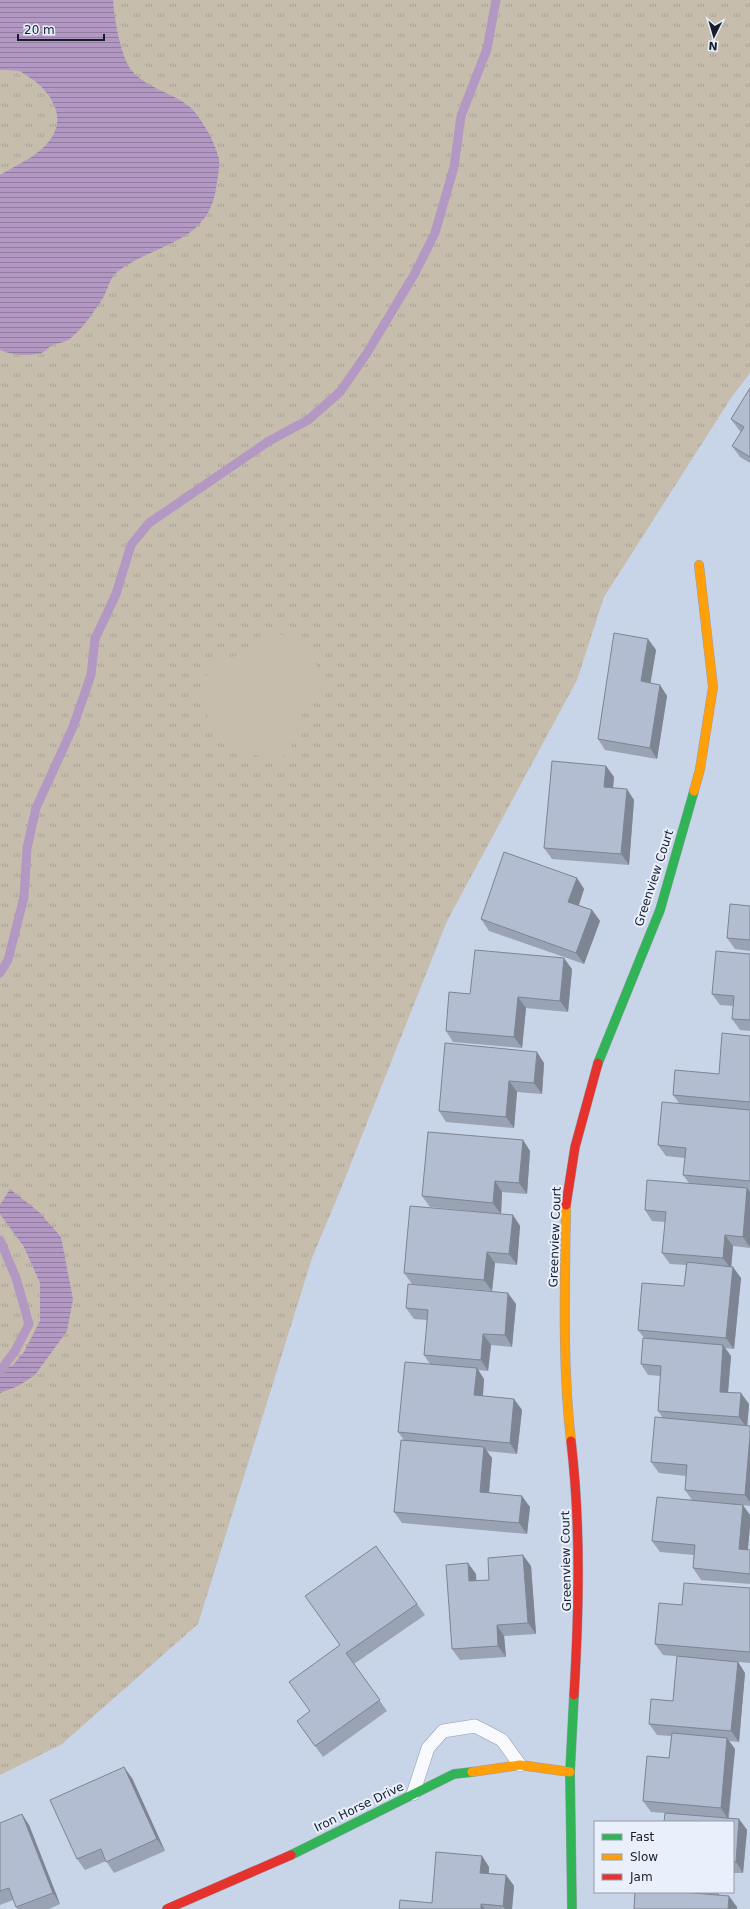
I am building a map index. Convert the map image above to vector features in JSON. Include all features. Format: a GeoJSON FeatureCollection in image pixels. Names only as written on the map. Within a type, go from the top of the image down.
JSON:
{"type":"FeatureCollection","features":[{"type":"Feature","properties":{"kind":"street","name":"Greenview Court"},"geometry":{"type":"LineString","coordinates":[[572,1909],[570,1772],[579,1616],[578,1492],[570,1430],[567,1368],[565,1281],[566,1198],[575,1147],[601,1053],[660,910],[700,769],[713,687],[699,565]]}},
{"type":"Feature","properties":{"kind":"street","name":"Iron Horse Drive"},"geometry":{"type":"LineString","coordinates":[[167,1909],[276,1862],[454,1774],[520,1765],[570,1772]]}},
{"type":"Feature","properties":{"kind":"lane"},"geometry":{"type":"LineString","coordinates":[[413,1794],[428,1748],[443,1730],[475,1726],[502,1740],[520,1765]]}},
{"type":"Feature","properties":{"kind":"green space"},"geometry":{"type":"Polygon","coordinates":[[[0,0],[750,0],[750,373],[731,398],[604,597],[577,680],[447,921],[312,1258],[198,1624],[62,1744],[0,1775],[0,0]]]}},
{"type":"Feature","properties":{"kind":"green space"},"geometry":{"type":"Polygon","coordinates":[[[266,633],[276,633],[286,636],[302,646],[315,662],[323,680],[318,690],[303,710],[290,750],[279,758],[265,758],[248,752],[231,741],[216,727],[205,712],[200,696],[202,682],[214,668],[221,662],[243,653],[256,640],[266,633]]]}},
{"type":"Feature","properties":{"kind":"shaded area"},"geometry":{"type":"Polygon","coordinates":[[[0,0],[113,0],[119,38],[125,58],[133,72],[153,87],[184,102],[194,111],[208,131],[219,159],[216,189],[211,207],[202,221],[191,232],[132,262],[117,272],[109,283],[104,296],[97,307],[73,337],[51,346],[45,351],[31,355],[15,354],[0,350],[0,175],[29,159],[42,149],[52,137],[56,129],[57,112],[50,97],[39,84],[21,72],[14,70],[0,70],[0,0]]]}},
{"type":"Feature","properties":{"kind":"shaded area"},"geometry":{"type":"Polygon","coordinates":[[[10,1189],[40,1213],[61,1237],[73,1299],[67,1331],[35,1375],[18,1386],[0,1393],[0,1371],[13,1365],[24,1352],[40,1321],[40,1283],[24,1247],[0,1214],[0,1205],[10,1189]]]}},
{"type":"Feature","properties":{"kind":"building"},"geometry":{"type":"Polygon","coordinates":[[[750,388],[750,457],[732,446],[744,427],[731,419],[750,388]]]}},
{"type":"Feature","properties":{"kind":"building"},"geometry":{"type":"Polygon","coordinates":[[[614,633],[648,639],[641,681],[660,685],[650,748],[598,739],[614,633]]]}},
{"type":"Feature","properties":{"kind":"building"},"geometry":{"type":"Polygon","coordinates":[[[552,761],[606,766],[604,787],[627,789],[621,854],[544,848],[552,761]]]}},
{"type":"Feature","properties":{"kind":"building"},"geometry":{"type":"Polygon","coordinates":[[[504,852],[577,878],[568,902],[592,910],[576,953],[481,919],[504,852]]]}},
{"type":"Feature","properties":{"kind":"building"},"geometry":{"type":"Polygon","coordinates":[[[730,904],[750,906],[750,940],[727,938],[730,904]]]}},
{"type":"Feature","properties":{"kind":"building"},"geometry":{"type":"Polygon","coordinates":[[[475,950],[564,958],[560,1001],[518,997],[514,1037],[446,1031],[449,992],[470,994],[475,950]]]}},
{"type":"Feature","properties":{"kind":"building"},"geometry":{"type":"Polygon","coordinates":[[[716,951],[750,954],[750,1020],[732,1019],[734,996],[712,994],[716,951]]]}},
{"type":"Feature","properties":{"kind":"building"},"geometry":{"type":"Polygon","coordinates":[[[722,1033],[750,1036],[750,1102],[673,1095],[675,1070],[719,1074],[722,1033]]]}},
{"type":"Feature","properties":{"kind":"building"},"geometry":{"type":"Polygon","coordinates":[[[445,1043],[537,1052],[534,1083],[509,1081],[506,1117],[439,1111],[445,1043]]]}},
{"type":"Feature","properties":{"kind":"building"},"geometry":{"type":"Polygon","coordinates":[[[662,1102],[750,1110],[750,1181],[683,1175],[686,1148],[658,1145],[662,1102]]]}},
{"type":"Feature","properties":{"kind":"building"},"geometry":{"type":"Polygon","coordinates":[[[428,1132],[523,1140],[519,1183],[495,1181],[493,1203],[422,1196],[428,1132]]]}},
{"type":"Feature","properties":{"kind":"building"},"geometry":{"type":"Polygon","coordinates":[[[647,1180],[747,1188],[743,1237],[725,1235],[723,1258],[662,1253],[666,1212],[645,1210],[647,1180]]]}},
{"type":"Feature","properties":{"kind":"building"},"geometry":{"type":"Polygon","coordinates":[[[410,1206],[513,1215],[509,1254],[487,1252],[484,1280],[404,1273],[410,1206]]]}},
{"type":"Feature","properties":{"kind":"building"},"geometry":{"type":"Polygon","coordinates":[[[687,1262],[733,1267],[726,1338],[638,1330],[642,1283],[684,1286],[687,1262]]]}},
{"type":"Feature","properties":{"kind":"building"},"geometry":{"type":"Polygon","coordinates":[[[408,1284],[508,1293],[505,1335],[483,1334],[481,1360],[424,1355],[428,1310],[406,1308],[408,1284]]]}},
{"type":"Feature","properties":{"kind":"building"},"geometry":{"type":"Polygon","coordinates":[[[643,1338],[723,1345],[720,1392],[741,1393],[739,1417],[658,1411],[661,1366],[641,1364],[643,1338]]]}},
{"type":"Feature","properties":{"kind":"building"},"geometry":{"type":"Polygon","coordinates":[[[405,1362],[477,1368],[474,1395],[514,1399],[510,1443],[398,1432],[405,1362]]]}},
{"type":"Feature","properties":{"kind":"building"},"geometry":{"type":"Polygon","coordinates":[[[655,1417],[750,1426],[745,1495],[685,1490],[687,1465],[651,1462],[655,1417]]]}},
{"type":"Feature","properties":{"kind":"building"},"geometry":{"type":"Polygon","coordinates":[[[401,1440],[484,1447],[480,1492],[522,1496],[519,1523],[394,1512],[401,1440]]]}},
{"type":"Feature","properties":{"kind":"building"},"geometry":{"type":"Polygon","coordinates":[[[657,1497],[743,1505],[739,1549],[750,1550],[750,1574],[693,1568],[695,1545],[652,1541],[657,1497]]]}},
{"type":"Feature","properties":{"kind":"building"},"geometry":{"type":"Polygon","coordinates":[[[376,1546],[417,1604],[346,1653],[380,1700],[315,1746],[297,1721],[310,1711],[289,1682],[340,1645],[305,1596],[376,1546]]]}},
{"type":"Feature","properties":{"kind":"building"},"geometry":{"type":"Polygon","coordinates":[[[523,1555],[528,1623],[497,1625],[498,1646],[452,1649],[446,1565],[468,1563],[469,1581],[489,1580],[488,1558],[523,1555]]]}},
{"type":"Feature","properties":{"kind":"building"},"geometry":{"type":"Polygon","coordinates":[[[684,1583],[750,1588],[750,1652],[655,1644],[659,1603],[682,1605],[684,1583]]]}},
{"type":"Feature","properties":{"kind":"building"},"geometry":{"type":"Polygon","coordinates":[[[677,1656],[738,1662],[731,1731],[649,1724],[651,1699],[673,1701],[677,1656]]]}},
{"type":"Feature","properties":{"kind":"building"},"geometry":{"type":"Polygon","coordinates":[[[672,1733],[727,1738],[721,1808],[643,1801],[647,1756],[669,1758],[672,1733]]]}},
{"type":"Feature","properties":{"kind":"building"},"geometry":{"type":"Polygon","coordinates":[[[124,1767],[157,1839],[106,1862],[101,1849],[77,1859],[50,1800],[124,1767]]]}},
{"type":"Feature","properties":{"kind":"building"},"geometry":{"type":"Polygon","coordinates":[[[665,1813],[739,1819],[736,1862],[734,1862],[734,1821],[664,1821],[665,1813]]]}},
{"type":"Feature","properties":{"kind":"building"},"geometry":{"type":"Polygon","coordinates":[[[22,1814],[53,1893],[16,1907],[9,1888],[0,1891],[0,1823],[22,1814]]]}},
{"type":"Feature","properties":{"kind":"building"},"geometry":{"type":"Polygon","coordinates":[[[436,1852],[482,1856],[480,1873],[506,1875],[503,1906],[481,1904],[481,1909],[399,1909],[400,1900],[432,1903],[436,1852]]]}},
{"type":"Feature","properties":{"kind":"building"},"geometry":{"type":"Polygon","coordinates":[[[635,1893],[693,1893],[729,1896],[728,1909],[634,1909],[635,1893]]]}},
{"type":"Feature","properties":{"kind":"waterway"},"geometry":{"type":"LineString","coordinates":[[0,973],[8,960],[24,897],[27,848],[36,808],[73,727],[91,675],[95,639],[116,594],[131,545],[149,523],[269,441],[308,420],[340,392],[367,353],[415,273],[435,233],[454,167],[461,116],[487,49],[496,0]]}},
{"type":"Feature","properties":{"kind":"waterway"},"geometry":{"type":"LineString","coordinates":[[0,1240],[16,1278],[29,1324],[15,1351],[0,1371]]}},
{"type":"Feature","properties":{"kind":"traffic: fast"},"geometry":{"type":"LineString","coordinates":[[598,1063],[660,910],[694,791]]}},
{"type":"Feature","properties":{"kind":"traffic: fast"},"geometry":{"type":"LineString","coordinates":[[572,1909],[570,1772],[574,1695]]}},
{"type":"Feature","properties":{"kind":"traffic: fast"},"geometry":{"type":"LineString","coordinates":[[291,1855],[454,1774],[472,1772]]}},
{"type":"Feature","properties":{"kind":"traffic: slow"},"geometry":{"type":"LineString","coordinates":[[694,791],[700,769],[713,687],[699,565]]}},
{"type":"Feature","properties":{"kind":"traffic: slow"},"geometry":{"type":"LineString","coordinates":[[566,1205],[565,1353],[571,1441]]}},
{"type":"Feature","properties":{"kind":"traffic: slow"},"geometry":{"type":"LineString","coordinates":[[472,1772],[520,1765],[570,1772]]}},
{"type":"Feature","properties":{"kind":"traffic: jam"},"geometry":{"type":"LineString","coordinates":[[566,1205],[575,1147],[598,1063]]}},
{"type":"Feature","properties":{"kind":"traffic: jam"},"geometry":{"type":"LineString","coordinates":[[571,1441],[578,1536],[577,1631],[574,1695]]}},
{"type":"Feature","properties":{"kind":"traffic: jam"},"geometry":{"type":"LineString","coordinates":[[167,1909],[291,1855]]}}]}
